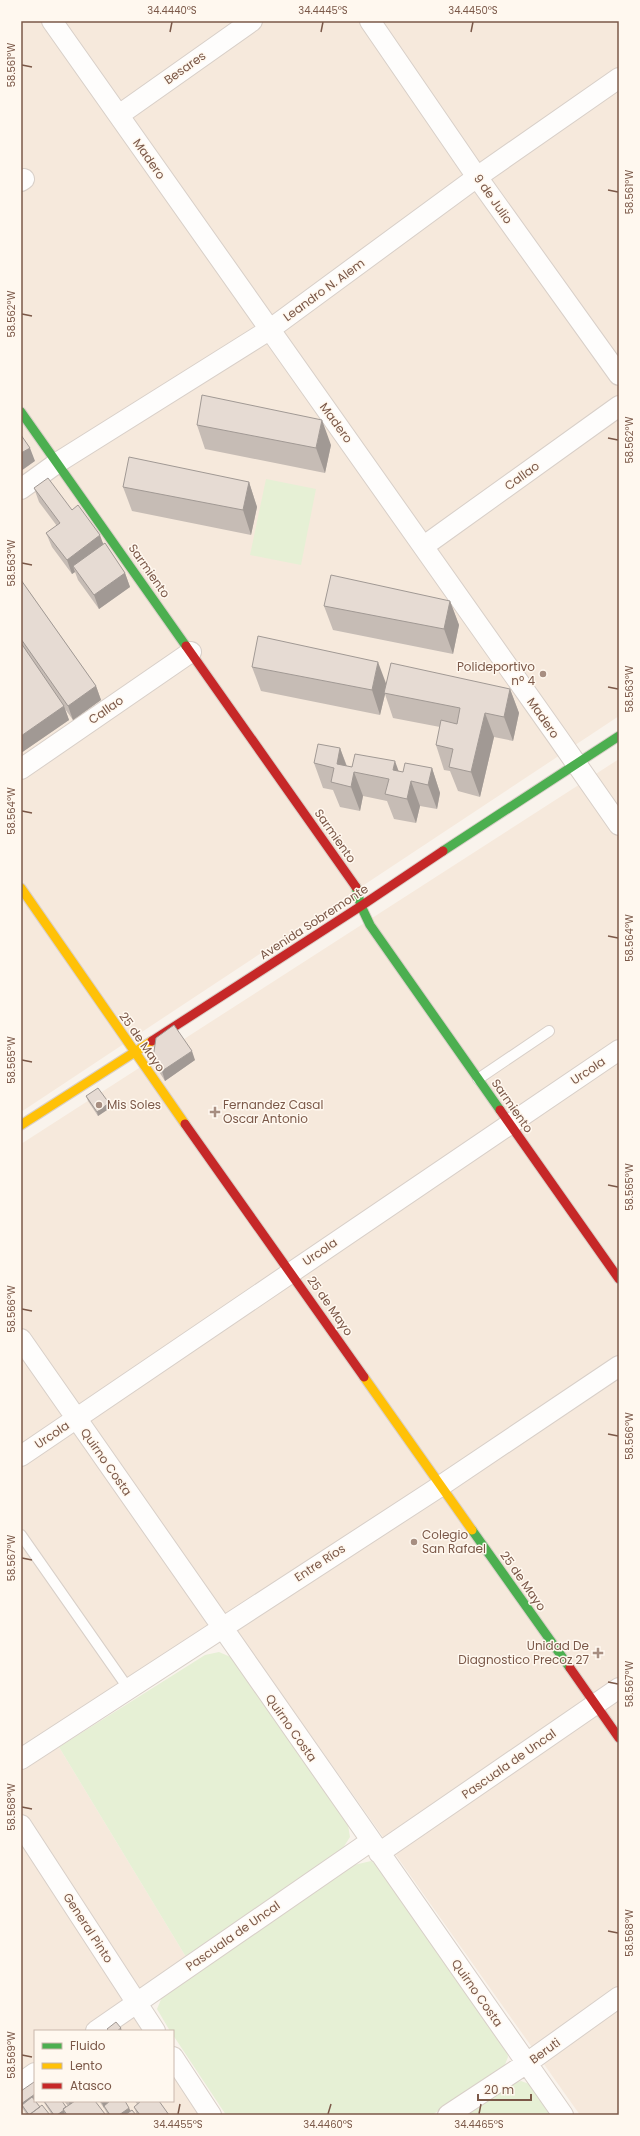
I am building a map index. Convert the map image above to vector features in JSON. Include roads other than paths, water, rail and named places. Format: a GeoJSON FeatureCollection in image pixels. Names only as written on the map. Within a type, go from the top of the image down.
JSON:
{"type":"FeatureCollection","features":[{"type":"Feature","properties":{"kind":"street","name":"Madero"},"geometry":{"type":"LineString","coordinates":[[52,21],[424,546],[619,826]]}},
{"type":"Feature","properties":{"kind":"street","name":"Besares"},"geometry":{"type":"LineString","coordinates":[[119,115],[252,21]]}},
{"type":"Feature","properties":{"kind":"street","name":"9 de Julio"},"geometry":{"type":"LineString","coordinates":[[370,21],[477,177],[619,375]]}},
{"type":"Feature","properties":{"kind":"street","name":"Leandro N. Alem"},"geometry":{"type":"LineString","coordinates":[[21,489],[57,463],[270,330],[477,177],[619,78]]}},
{"type":"Feature","properties":{"kind":"street","name":"Callao"},"geometry":{"type":"LineString","coordinates":[[424,546],[619,406]]}},
{"type":"Feature","properties":{"kind":"street","name":"Sarmiento"},"geometry":{"type":"LineString","coordinates":[[21,412],[356,887],[361,906],[370,925],[619,1279]]}},
{"type":"Feature","properties":{"kind":"street","name":"Callao"},"geometry":{"type":"LineString","coordinates":[[21,769],[191,652]]}},
{"type":"Feature","properties":{"kind":"street","name":"Avenida Sobremonte"},"geometry":{"type":"LineString","coordinates":[[21,1126],[361,906],[500,812],[619,736]]}},
{"type":"Feature","properties":{"kind":"street","name":"25 de Mayo"},"geometry":{"type":"LineString","coordinates":[[21,888],[135,1053],[619,1738]]}},
{"type":"Feature","properties":{"kind":"street","name":"Urcola"},"geometry":{"type":"LineString","coordinates":[[21,1456],[619,1050]]}},
{"type":"Feature","properties":{"kind":"street","name":"Quirno Costa"},"geometry":{"type":"LineString","coordinates":[[21,1339],[221,1628],[563,2115]]}},
{"type":"Feature","properties":{"kind":"street","name":"Entre Ríos"},"geometry":{"type":"LineString","coordinates":[[21,1759],[128,1688],[442,1486],[619,1366]]}},
{"type":"Feature","properties":{"kind":"street","name":"Pascuala de Uncal"},"geometry":{"type":"LineString","coordinates":[[97,2030],[619,1688]]}},
{"type":"Feature","properties":{"kind":"street","name":"General Pinto"},"geometry":{"type":"LineString","coordinates":[[21,1825],[154,2030]]}},
{"type":"Feature","properties":{"kind":"street","name":"Beruti"},"geometry":{"type":"LineString","coordinates":[[448,2115],[527,2063],[619,1997]]}},
{"type":"Feature","properties":{"kind":"street"},"geometry":{"type":"LineString","coordinates":[[174,2060],[211,2115]]}},
{"type":"Feature","properties":{"kind":"street"},"geometry":{"type":"LineString","coordinates":[[21,2083],[34,2074]]}},
{"type":"Feature","properties":{"kind":"lane"},"geometry":{"type":"LineString","coordinates":[[478,1079],[549,1031]]}},
{"type":"Feature","properties":{"kind":"lane"},"geometry":{"type":"LineString","coordinates":[[21,1535],[128,1688]]}},
{"type":"Feature","properties":{"kind":"place","name":"Polideportivo nº 4"},"geometry":{"type":"Point","coordinates":[543,674]}},
{"type":"Feature","properties":{"kind":"place","name":"Mis Soles"},"geometry":{"type":"Point","coordinates":[99,1105]}},
{"type":"Feature","properties":{"kind":"place","name":"Fernandez Casal Oscar Antonio"},"geometry":{"type":"Point","coordinates":[215,1112]}},
{"type":"Feature","properties":{"kind":"place","name":"Colegio San Rafael"},"geometry":{"type":"Point","coordinates":[414,1542]}},
{"type":"Feature","properties":{"kind":"place","name":"Unidad De Diagnostico Precoz 27"},"geometry":{"type":"Point","coordinates":[598,1653]}}]}
